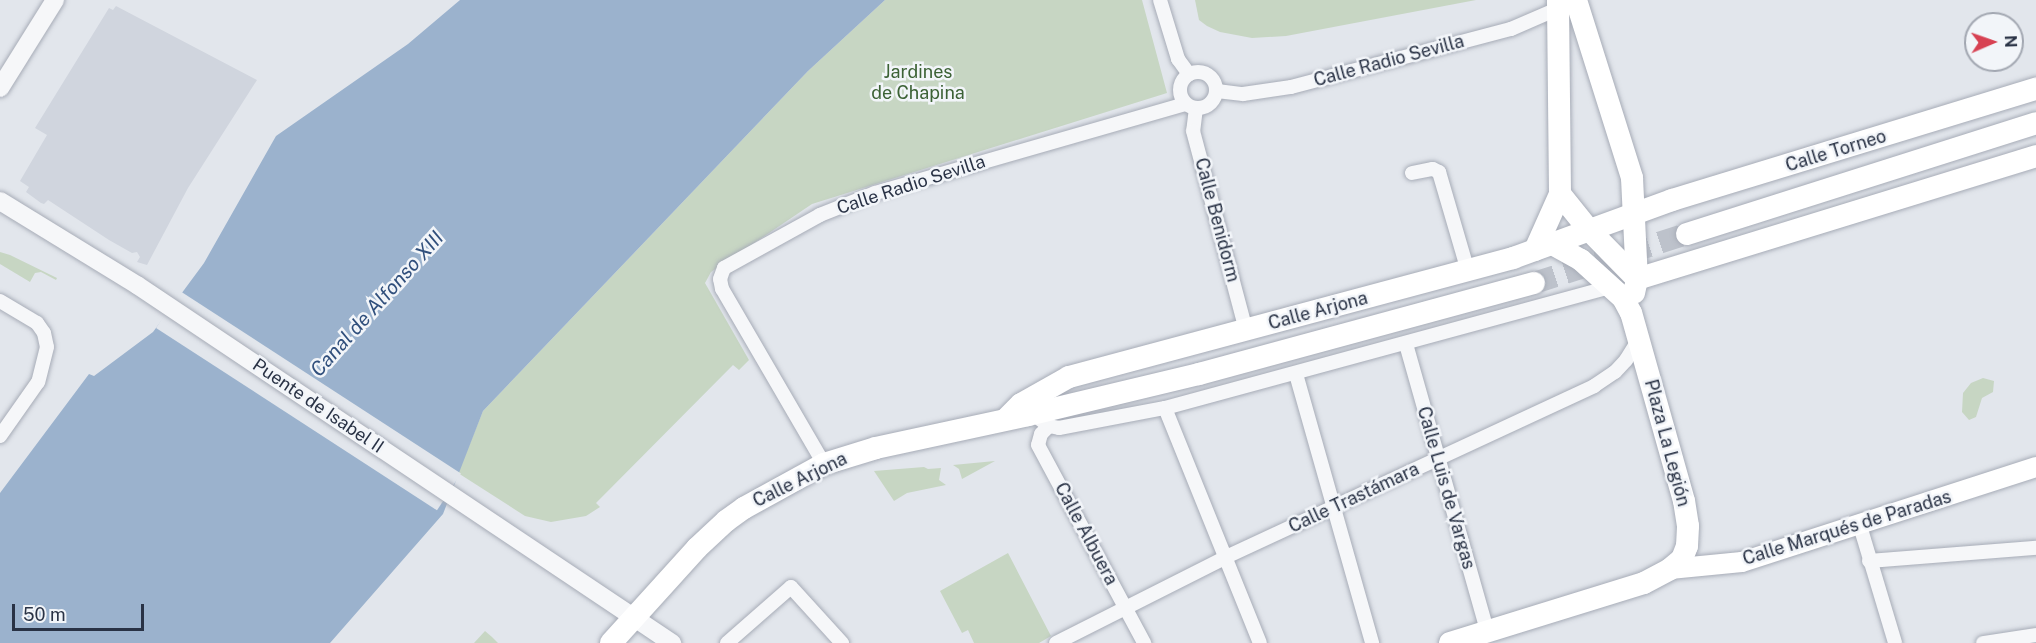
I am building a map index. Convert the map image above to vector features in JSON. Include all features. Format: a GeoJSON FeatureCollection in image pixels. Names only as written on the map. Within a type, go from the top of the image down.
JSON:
{"type":"FeatureCollection","features":[{"type":"Feature","properties":{"kind":"main road"},"geometry":{"type":"LineString","coordinates":[[1564,3],[1560,194],[1544,247],[1581,261],[1623,298],[1631,313]]}},
{"type":"Feature","properties":{"kind":"main road"},"geometry":{"type":"LineString","coordinates":[[1564,3],[1630,168],[1636,213],[1637,279],[1631,313]]}},
{"type":"Feature","properties":{"kind":"main road","name":"Calle Torneo"},"geometry":{"type":"LineString","coordinates":[[1636,213],[2036,89]]}},
{"type":"Feature","properties":{"kind":"main road","name":"Calle Torneo"},"geometry":{"type":"LineString","coordinates":[[1687,234],[2036,123]]}},
{"type":"Feature","properties":{"kind":"main road"},"geometry":{"type":"LineString","coordinates":[[1637,279],[2036,156]]}},
{"type":"Feature","properties":{"kind":"main road"},"geometry":{"type":"LineString","coordinates":[[1560,194],[1589,230],[1637,279]]}},
{"type":"Feature","properties":{"kind":"main road","name":"Calle Arjona"},"geometry":{"type":"LineString","coordinates":[[1006,419],[1021,404],[1069,377],[1468,271],[1544,247],[1636,213]]}},
{"type":"Feature","properties":{"kind":"main road","name":"Calle Arjona"},"geometry":{"type":"LineString","coordinates":[[610,643],[697,548],[726,521],[744,508],[824,464],[876,448],[1006,419],[1041,420],[1199,374],[1534,284]]}},
{"type":"Feature","properties":{"kind":"main road","name":"Plaza La Legión"},"geometry":{"type":"LineString","coordinates":[[1631,313],[1688,526],[1687,546],[1682,559],[1670,569]]}},
{"type":"Feature","properties":{"kind":"main road","name":"Calle Marqués de Paradas"},"geometry":{"type":"LineString","coordinates":[[1450,643],[1633,587],[1670,569],[1742,562],[1860,526],[2036,467]]}},
{"type":"Feature","properties":{"kind":"street"},"geometry":{"type":"LineString","coordinates":[[0,88],[55,0]]}},
{"type":"Feature","properties":{"kind":"street"},"geometry":{"type":"LineString","coordinates":[[1160,0],[1178,59],[1189,74]]}},
{"type":"Feature","properties":{"kind":"street","name":"Calle Radio Sevilla"},"geometry":{"type":"LineString","coordinates":[[1217,91],[1243,94],[1291,87],[1511,29],[1564,3]]}},
{"type":"Feature","properties":{"kind":"street"},"geometry":{"type":"LineString","coordinates":[[1200,72],[1210,76],[1217,91],[1212,102],[1202,108],[1191,106],[1180,88],[1189,74],[1200,72]]}},
{"type":"Feature","properties":{"kind":"street","name":"Calle Radio Sevilla"},"geometry":{"type":"LineString","coordinates":[[824,464],[722,289],[720,279],[724,268],[820,215],[874,193],[1191,106]]}},
{"type":"Feature","properties":{"kind":"street","name":"Calle Benidorm"},"geometry":{"type":"LineString","coordinates":[[1191,106],[1193,131],[1246,330]]}},
{"type":"Feature","properties":{"kind":"street"},"geometry":{"type":"LineString","coordinates":[[1413,173],[1433,169],[1440,172],[1468,271]]}},
{"type":"Feature","properties":{"kind":"street","name":"Puente de Isabel II"},"geometry":{"type":"LineString","coordinates":[[0,201],[137,285],[672,643]]}},
{"type":"Feature","properties":{"kind":"street","name":"Calle Arjona"},"geometry":{"type":"LineString","coordinates":[[1041,420],[1069,428],[1165,408],[1406,344],[1637,279]]}},
{"type":"Feature","properties":{"kind":"street"},"geometry":{"type":"LineString","coordinates":[[0,301],[37,323],[46,340],[44,366],[30,395],[0,435]]}},
{"type":"Feature","properties":{"kind":"street","name":"Calle Trastámara"},"geometry":{"type":"LineString","coordinates":[[1056,643],[1125,606],[1226,557],[1594,386],[1615,372],[1626,360],[1639,339]]}},
{"type":"Feature","properties":{"kind":"street","name":"Calle Luis de Vargas"},"geometry":{"type":"LineString","coordinates":[[1406,344],[1487,631]]}},
{"type":"Feature","properties":{"kind":"street"},"geometry":{"type":"LineString","coordinates":[[1296,374],[1372,643]]}},
{"type":"Feature","properties":{"kind":"street"},"geometry":{"type":"LineString","coordinates":[[1165,408],[1260,643]]}},
{"type":"Feature","properties":{"kind":"street","name":"Calle Albuera"},"geometry":{"type":"LineString","coordinates":[[1041,420],[1038,445],[1144,643]]}},
{"type":"Feature","properties":{"kind":"street"},"geometry":{"type":"LineString","coordinates":[[1860,526],[1895,643]]}},
{"type":"Feature","properties":{"kind":"street"},"geometry":{"type":"LineString","coordinates":[[1869,561],[2036,548]]}},
{"type":"Feature","properties":{"kind":"street"},"geometry":{"type":"LineString","coordinates":[[727,643],[791,587],[842,643]]}},
{"type":"Feature","properties":{"kind":"street"},"geometry":{"type":"LineString","coordinates":[[1983,643],[2036,635]]}},
{"type":"Feature","properties":{"kind":"shaded area"},"geometry":{"type":"Polygon","coordinates":[[[116,6],[257,80],[188,188],[147,265],[137,262],[140,257],[137,252],[132,253],[109,240],[48,200],[44,204],[41,203],[26,192],[29,187],[20,181],[47,135],[35,128],[109,8],[113,10],[116,6]]]}},
{"type":"Feature","properties":{"kind":"green space","name":"Jardines de Chapina"},"geometry":{"type":"Polygon","coordinates":[[[885,0],[1142,0],[1167,93],[812,204],[711,272],[705,283],[749,360],[739,370],[733,365],[596,503],[600,507],[586,516],[551,522],[525,516],[458,473],[483,411],[808,71],[885,0]]]}},
{"type":"Feature","properties":{"kind":"green space"},"geometry":{"type":"Polygon","coordinates":[[[1195,0],[1476,0],[1286,36],[1252,38],[1220,32],[1207,26],[1199,20],[1195,0]]]}},
{"type":"Feature","properties":{"kind":"green space"},"geometry":{"type":"Polygon","coordinates":[[[0,252],[57,278],[56,280],[41,272],[35,273],[30,282],[0,264],[0,252]]]}},
{"type":"Feature","properties":{"kind":"green space"},"geometry":{"type":"Polygon","coordinates":[[[1983,378],[1994,381],[1993,392],[1982,398],[1976,417],[1969,420],[1962,412],[1963,393],[1971,383],[1983,378]]]}},
{"type":"Feature","properties":{"kind":"green space"},"geometry":{"type":"Polygon","coordinates":[[[995,461],[962,479],[959,469],[953,465],[995,461]]]}},
{"type":"Feature","properties":{"kind":"green space"},"geometry":{"type":"Polygon","coordinates":[[[941,468],[939,480],[946,485],[907,493],[894,501],[874,471],[941,468]]]}},
{"type":"Feature","properties":{"kind":"green space"},"geometry":{"type":"Polygon","coordinates":[[[1008,553],[1051,636],[1039,643],[974,643],[968,630],[962,633],[940,591],[1008,553]]]}},
{"type":"Feature","properties":{"kind":"green space"},"geometry":{"type":"Polygon","coordinates":[[[485,631],[492,637],[498,643],[474,643],[485,631]]]}},
{"type":"Feature","properties":{"kind":"water","name":"Canal de Alfonso XIII"},"geometry":{"type":"Polygon","coordinates":[[[460,0],[885,0],[808,71],[483,411],[443,514],[330,643],[0,643],[0,493],[89,374],[94,376],[153,332],[204,263],[276,136],[408,44],[460,0]]]}},
{"type":"Feature","properties":{"kind":"pier"},"geometry":{"type":"Polygon","coordinates":[[[180,291],[461,473],[437,510],[156,328],[180,291]]]}},
{"type":"Feature","properties":{"kind":"tunnel"},"geometry":{"type":"LineString","coordinates":[[1534,283],[1687,234]]}}]}
